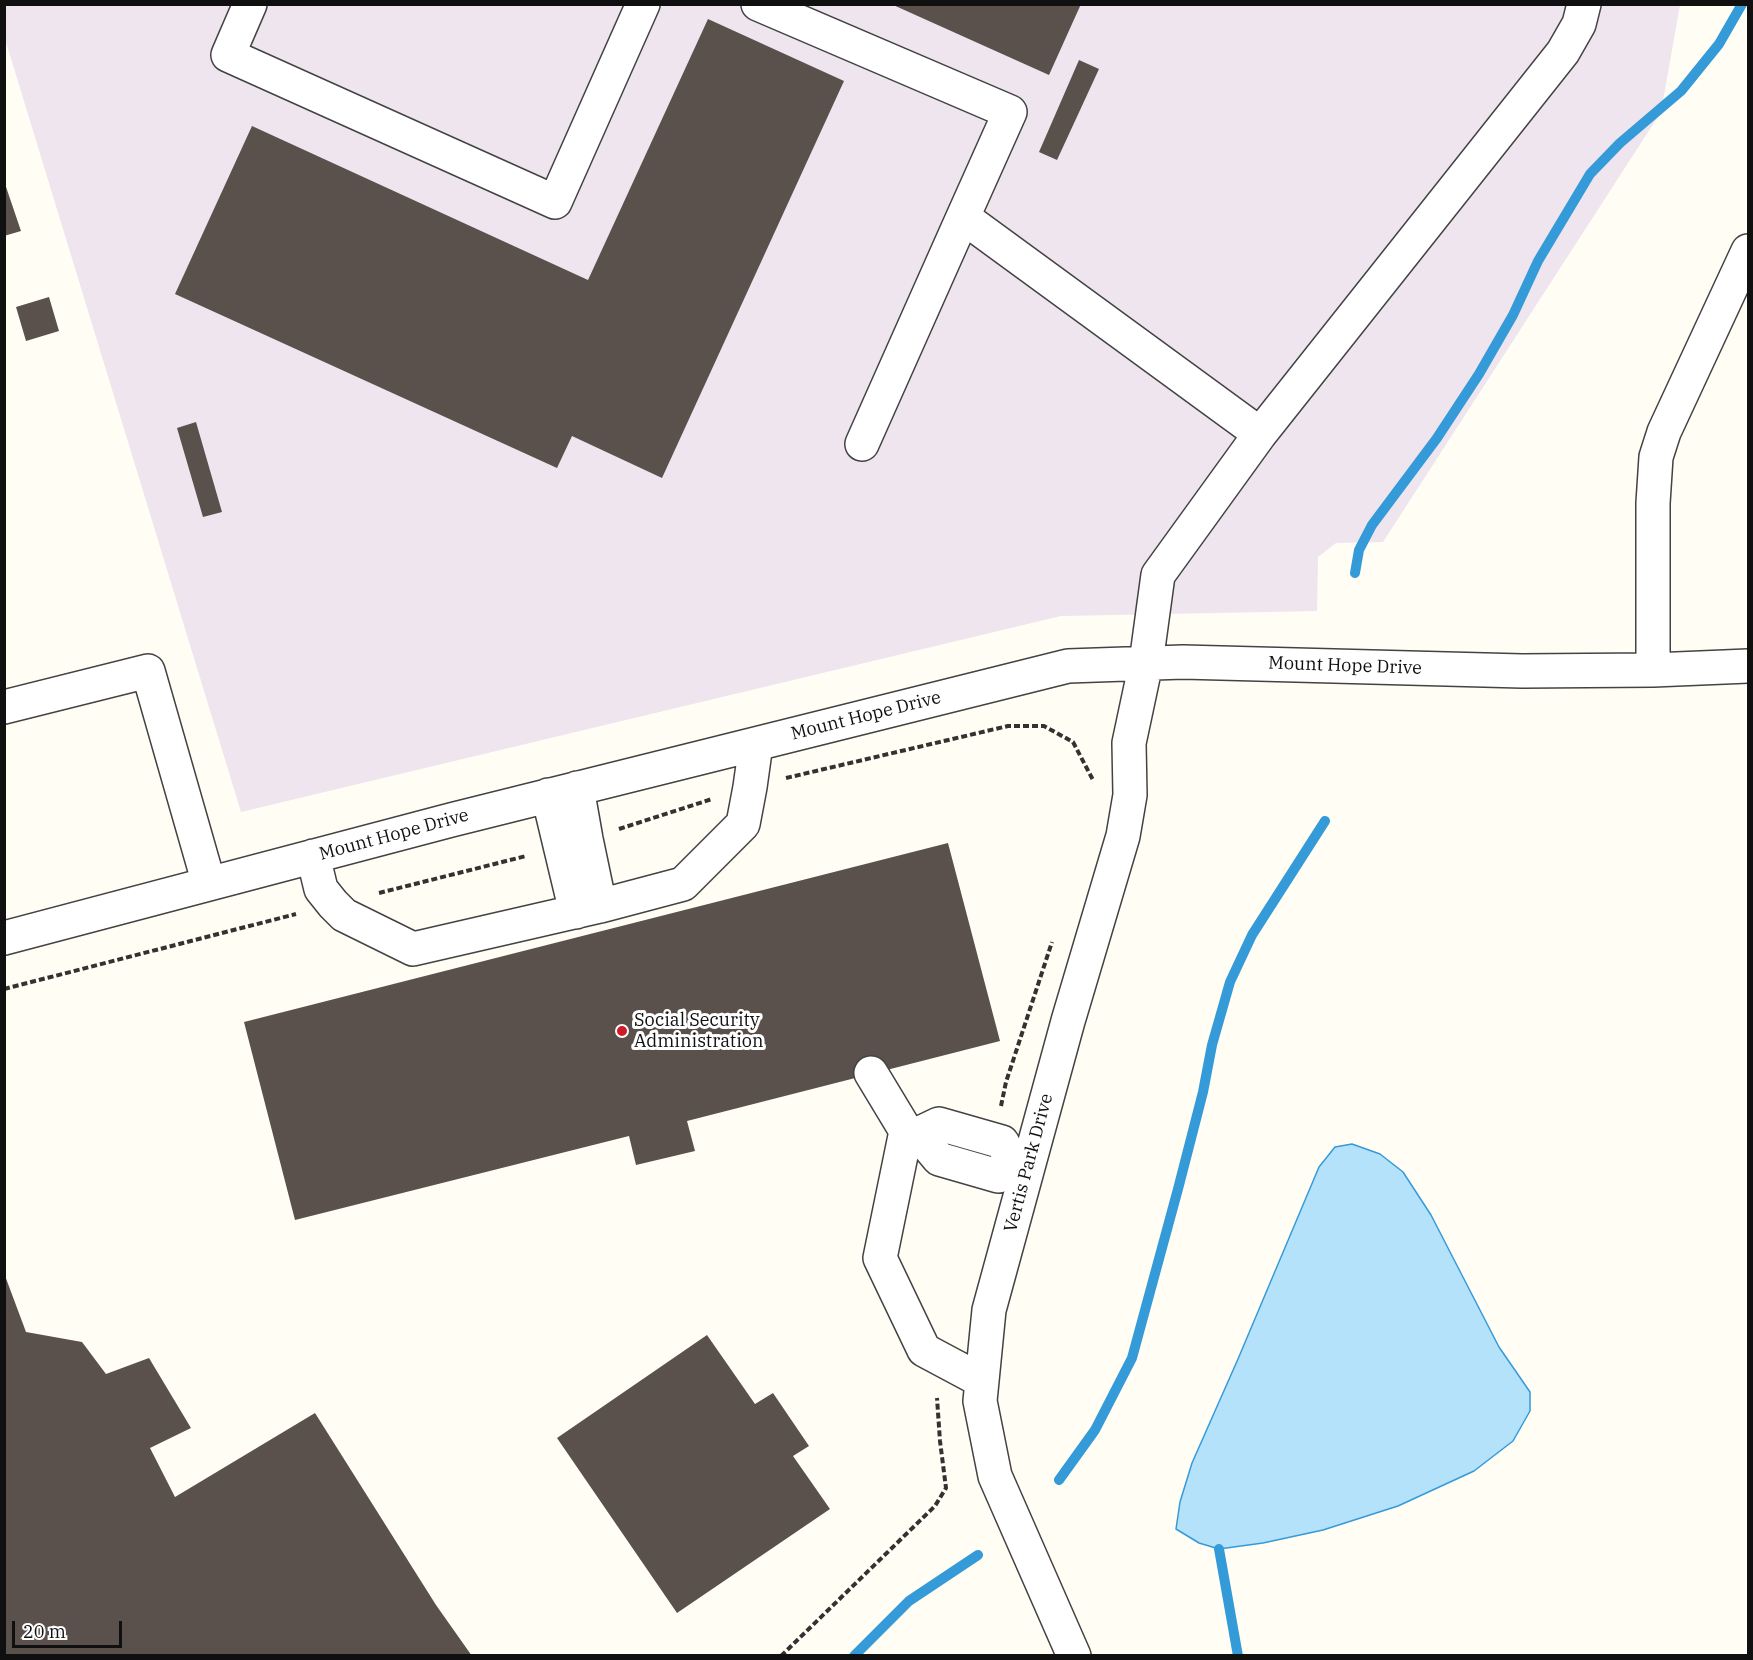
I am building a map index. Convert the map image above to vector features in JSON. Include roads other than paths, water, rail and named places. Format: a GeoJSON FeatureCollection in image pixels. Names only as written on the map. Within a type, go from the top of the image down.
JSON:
{"type":"FeatureCollection","features":[{"type":"Feature","properties":{"kind":"street"},"geometry":{"type":"LineString","coordinates":[[250,4],[228,55],[555,201],[643,4]]}},
{"type":"Feature","properties":{"kind":"street"},"geometry":{"type":"LineString","coordinates":[[758,4],[1010,112],[862,444]]}},
{"type":"Feature","properties":{"kind":"street","name":"Vertis Park Drive"},"geometry":{"type":"LineString","coordinates":[[1074,1656],[995,1476],[980,1401],[989,1310],[1021,1166],[1068,1021],[1123,836],[1130,795],[1129,743],[1146,663],[1158,575],[1260,434],[1563,52],[1579,24],[1584,4]]}},
{"type":"Feature","properties":{"kind":"street"},"geometry":{"type":"LineString","coordinates":[[963,217],[1260,434]]}},
{"type":"Feature","properties":{"kind":"street"},"geometry":{"type":"LineString","coordinates":[[1653,670],[1653,502],[1656,457],[1664,432],[1749,251]]}},
{"type":"Feature","properties":{"kind":"street","name":"Mount Hope Drive"},"geometry":{"type":"LineString","coordinates":[[4,939],[313,856],[1068,666],[1146,663],[1279,664],[1522,671],[1653,670],[1749,666]]}},
{"type":"Feature","properties":{"kind":"street"},"geometry":{"type":"LineString","coordinates":[[4,707],[148,671],[208,884]]}},
{"type":"Feature","properties":{"kind":"street"},"geometry":{"type":"LineString","coordinates":[[313,856],[321,889],[344,915],[413,949],[588,909],[683,884],[743,824],[756,744]]}},
{"type":"Feature","properties":{"kind":"street"},"geometry":{"type":"LineString","coordinates":[[563,792],[588,909]]}},
{"type":"Feature","properties":{"kind":"street"},"geometry":{"type":"LineString","coordinates":[[871,1073],[912,1132],[939,1159],[998,1176],[1021,1166],[1002,1142],[993,1139],[939,1124],[912,1132]]}},
{"type":"Feature","properties":{"kind":"street"},"geometry":{"type":"LineString","coordinates":[[912,1132],[880,1258],[924,1350],[982,1381]]}},
{"type":"Feature","properties":{"kind":"water"},"geometry":{"type":"Polygon","coordinates":[[[1352,1144],[1380,1154],[1403,1172],[1431,1215],[1499,1347],[1530,1392],[1530,1411],[1513,1441],[1474,1471],[1398,1506],[1323,1530],[1263,1543],[1219,1549],[1199,1543],[1176,1529],[1180,1502],[1192,1463],[1319,1167],[1335,1147],[1352,1144]]]}},
{"type":"Feature","properties":{"kind":"waterway"},"geometry":{"type":"LineString","coordinates":[[1355,573],[1359,550],[1372,525],[1437,438],[1479,374],[1513,315],[1538,261],[1590,174],[1620,143],[1681,91],[1719,44],[1742,4]]}},
{"type":"Feature","properties":{"kind":"waterway"},"geometry":{"type":"LineString","coordinates":[[1059,1480],[1095,1430],[1132,1358],[1178,1189],[1203,1092],[1212,1045],[1230,982],[1252,935],[1325,821]]}},
{"type":"Feature","properties":{"kind":"waterway"},"geometry":{"type":"LineString","coordinates":[[1219,1549],[1238,1656]]}},
{"type":"Feature","properties":{"kind":"waterway"},"geometry":{"type":"LineString","coordinates":[[854,1656],[909,1601],[978,1555]]}},
{"type":"Feature","properties":{"kind":"place","name":"Social Security Administration"},"geometry":{"type":"Point","coordinates":[622,1031]}}]}
